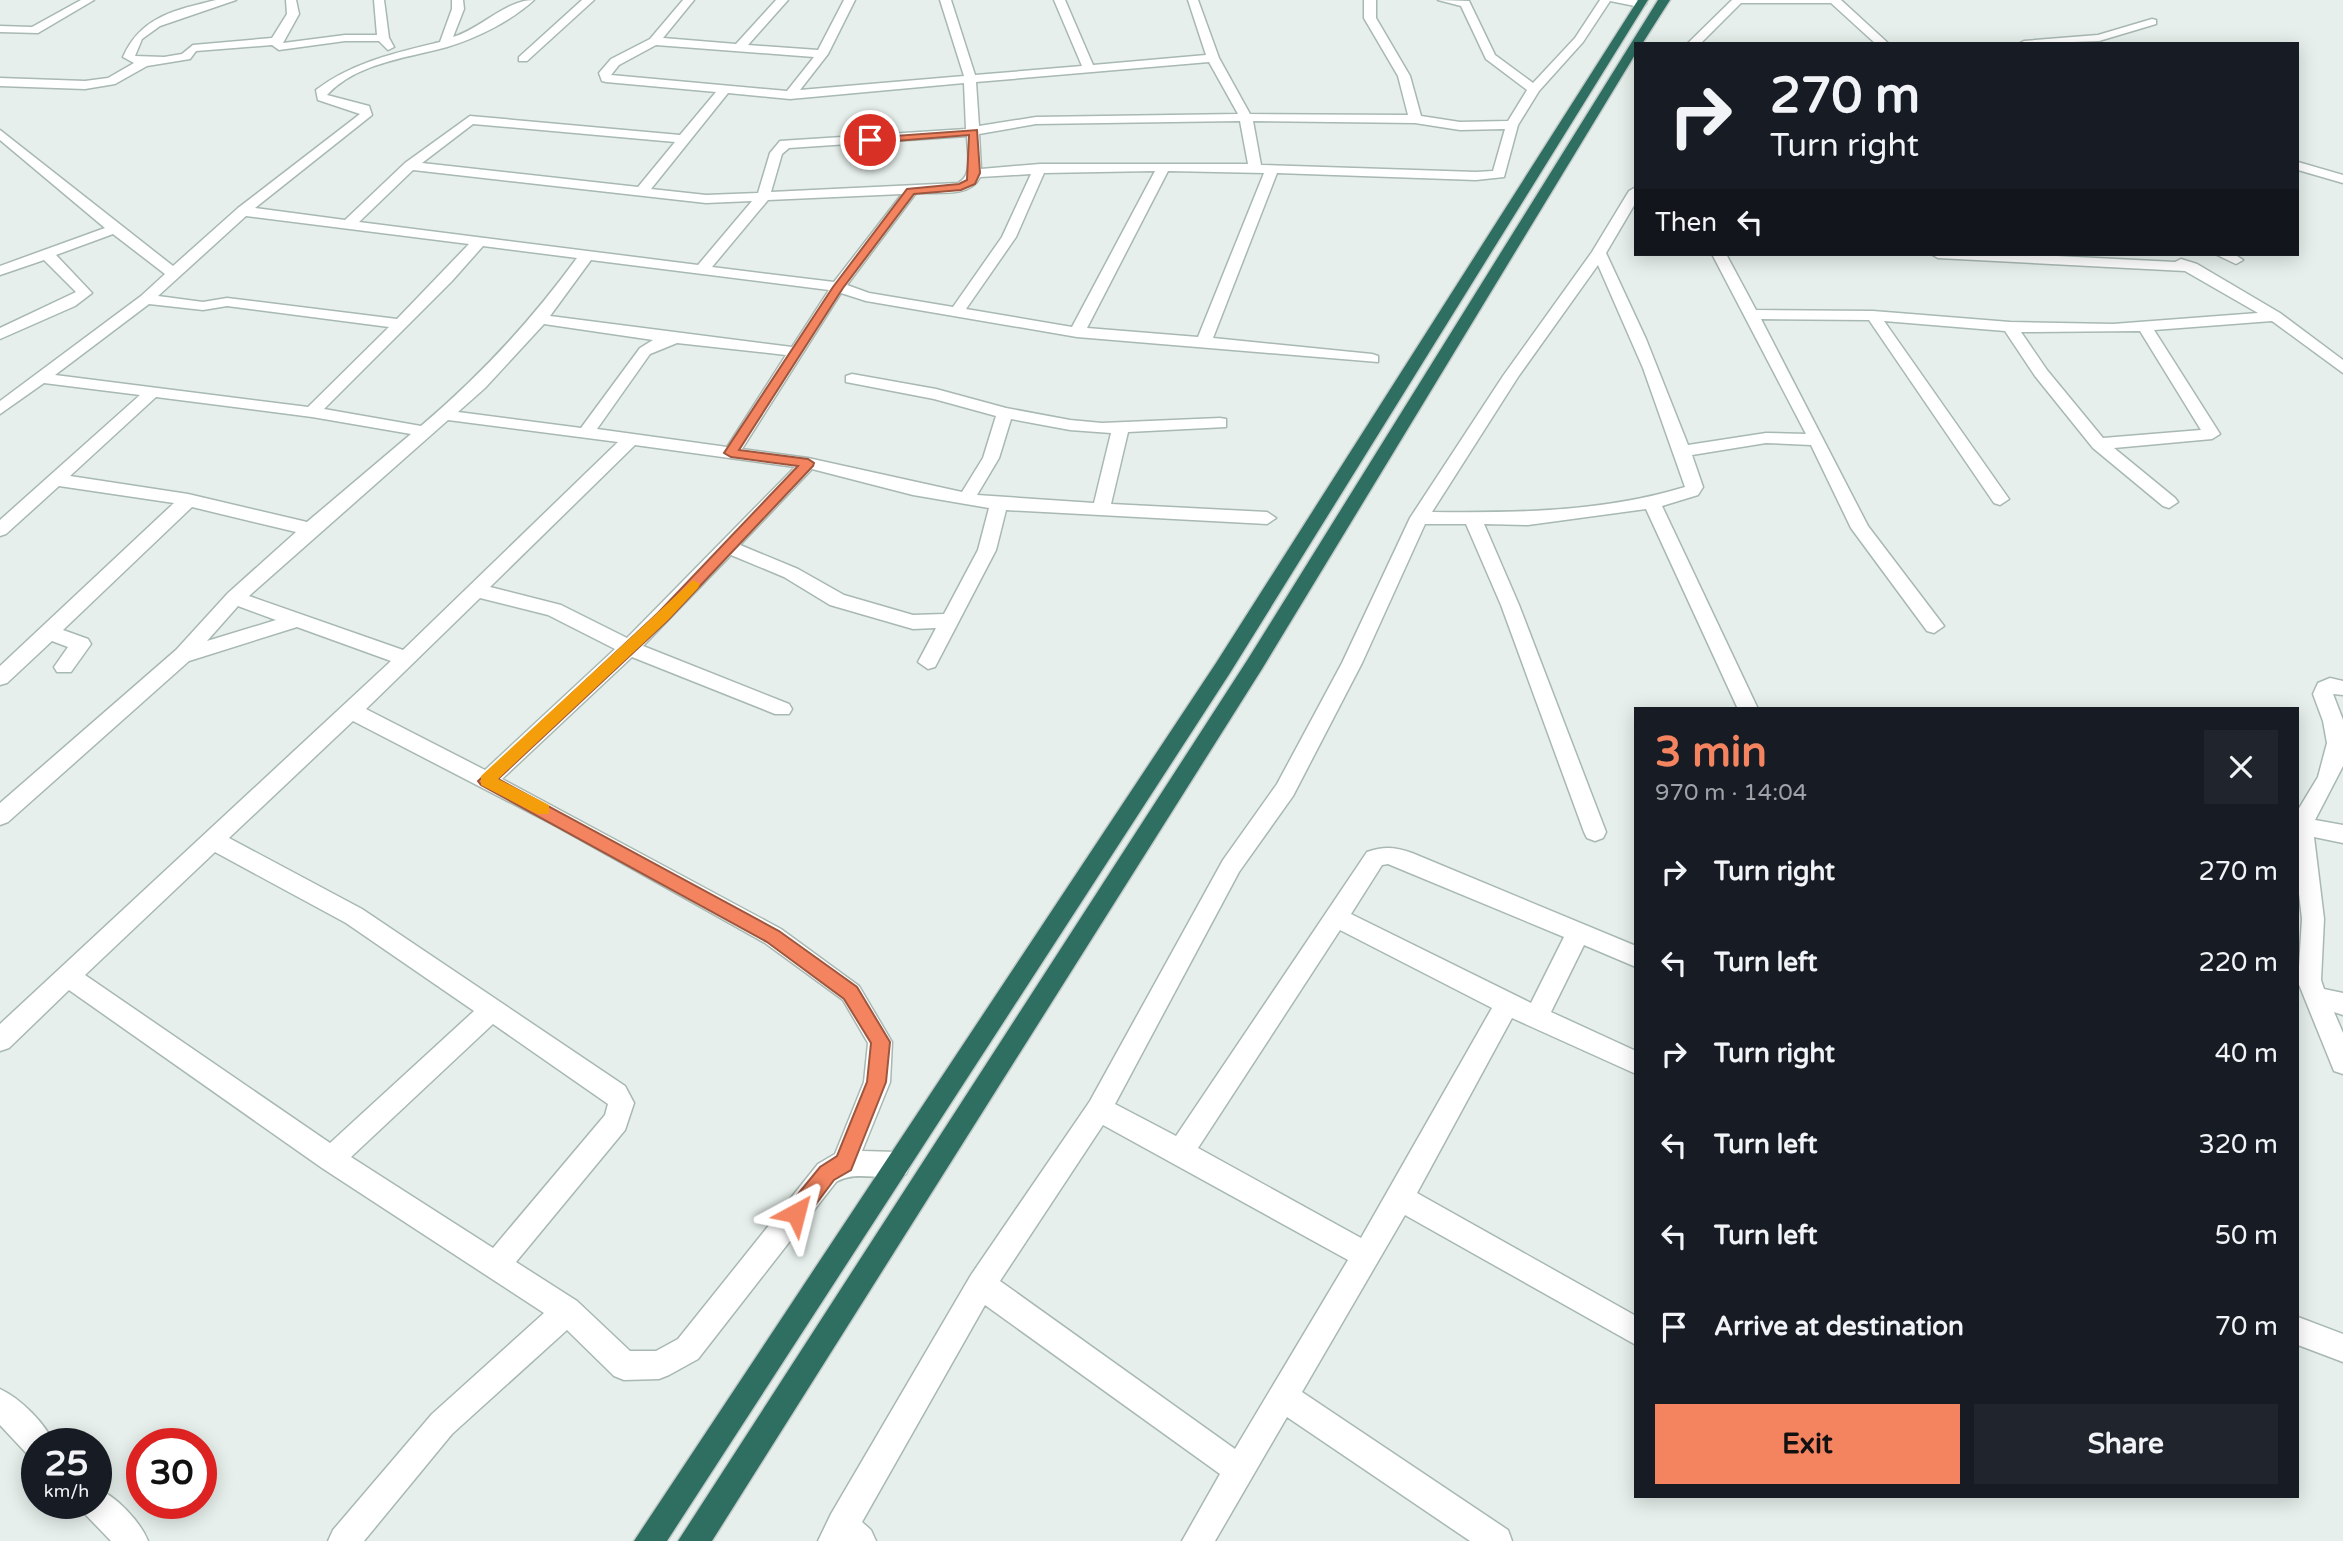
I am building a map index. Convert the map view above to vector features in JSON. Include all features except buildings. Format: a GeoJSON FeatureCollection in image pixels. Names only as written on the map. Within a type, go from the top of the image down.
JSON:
{"type":"FeatureCollection","features":[{"type":"Feature","properties":{"kind":"highway"},"geometry":{"type":"LineString","coordinates":[[1637,42],[1664,0]]}},
{"type":"Feature","properties":{"kind":"highway"},"geometry":{"type":"LineString","coordinates":[[649,1541],[1231,657],[1642,2]]}},
{"type":"Feature","properties":{"kind":"highway"},"geometry":{"type":"LineString","coordinates":[[694,1541],[1255,664],[1634,47]]}},
{"type":"Feature","properties":{"kind":"street"},"geometry":{"type":"LineString","coordinates":[[0,29],[34,31],[89,0]]}},
{"type":"Feature","properties":{"kind":"street"},"geometry":{"type":"LineString","coordinates":[[231,0],[170,18],[139,36],[129,57],[146,61],[186,57],[193,48],[235,47],[276,41],[293,14],[291,0]]}},
{"type":"Feature","properties":{"kind":"street"},"geometry":{"type":"LineString","coordinates":[[379,0],[383,38],[393,55]]}},
{"type":"Feature","properties":{"kind":"street"},"geometry":{"type":"LineString","coordinates":[[445,43],[458,9],[457,0]]}},
{"type":"Feature","properties":{"kind":"street"},"geometry":{"type":"LineString","coordinates":[[0,409],[146,299],[243,211],[366,115],[365,109],[326,100],[320,93],[342,75],[393,55],[475,33],[528,0]]}},
{"type":"Feature","properties":{"kind":"street"},"geometry":{"type":"LineString","coordinates":[[523,59],[589,0]]}},
{"type":"Feature","properties":{"kind":"street"},"geometry":{"type":"LineString","coordinates":[[689,0],[654,41],[615,62],[606,73],[606,78],[723,91],[790,94],[1213,58]]}},
{"type":"Feature","properties":{"kind":"street"},"geometry":{"type":"LineString","coordinates":[[740,47],[782,0]]}},
{"type":"Feature","properties":{"kind":"street"},"geometry":{"type":"LineString","coordinates":[[790,94],[822,54],[849,0]]}},
{"type":"Feature","properties":{"kind":"street"},"geometry":{"type":"LineString","coordinates":[[410,166],[706,199],[961,187],[971,182],[975,173],[970,77],[946,0]]}},
{"type":"Feature","properties":{"kind":"street"},"geometry":{"type":"LineString","coordinates":[[1060,0],[1088,67]]}},
{"type":"Feature","properties":{"kind":"street"},"geometry":{"type":"LineString","coordinates":[[1193,0],[1213,58],[1246,117],[1255,169]]}},
{"type":"Feature","properties":{"kind":"street"},"geometry":{"type":"LineString","coordinates":[[1370,0],[1370,18],[1404,76],[1415,120]]}},
{"type":"Feature","properties":{"kind":"street"},"geometry":{"type":"LineString","coordinates":[[1443,0],[1465,4],[1490,58],[1534,89]]}},
{"type":"Feature","properties":{"kind":"street"},"geometry":{"type":"LineString","coordinates":[[975,173],[1040,169],[1163,168],[1476,176],[1499,174],[1511,125],[1534,89],[1579,40],[1605,0]]}},
{"type":"Feature","properties":{"kind":"street"},"geometry":{"type":"LineString","coordinates":[[1615,0],[1642,2]]}},
{"type":"Feature","properties":{"kind":"street"},"geometry":{"type":"LineString","coordinates":[[1695,42],[1738,0],[1834,0],[1880,42]]}},
{"type":"Feature","properties":{"kind":"street"},"geometry":{"type":"LineString","coordinates":[[2049,42],[2099,38],[2152,22]]}},
{"type":"Feature","properties":{"kind":"street"},"geometry":{"type":"LineString","coordinates":[[276,41],[278,47],[345,38],[383,38]]}},
{"type":"Feature","properties":{"kind":"street"},"geometry":{"type":"LineString","coordinates":[[654,41],[822,54]]}},
{"type":"Feature","properties":{"kind":"street"},"geometry":{"type":"LineString","coordinates":[[0,82],[85,85],[102,83],[146,61]]}},
{"type":"Feature","properties":{"kind":"street"},"geometry":{"type":"LineString","coordinates":[[640,193],[681,139],[723,91]]}},
{"type":"Feature","properties":{"kind":"street"},"geometry":{"type":"LineString","coordinates":[[702,270],[763,197],[776,153],[785,144],[974,132],[994,124],[1035,122],[1246,117],[1415,120],[1460,126],[1511,125]]}},
{"type":"Feature","properties":{"kind":"street"},"geometry":{"type":"LineString","coordinates":[[350,223],[410,166],[462,124],[478,119],[681,139]]}},
{"type":"Feature","properties":{"kind":"street"},"geometry":{"type":"LineString","coordinates":[[0,134],[114,229],[173,274]]}},
{"type":"Feature","properties":{"kind":"street"},"geometry":{"type":"LineString","coordinates":[[2299,166],[2343,179]]}},
{"type":"Feature","properties":{"kind":"street"},"geometry":{"type":"LineString","coordinates":[[1077,332],[1163,168]]}},
{"type":"Feature","properties":{"kind":"street"},"geometry":{"type":"LineString","coordinates":[[957,312],[1009,237],[1040,169]]}},
{"type":"Feature","properties":{"kind":"street"},"geometry":{"type":"LineString","coordinates":[[1203,344],[1272,169]]}},
{"type":"Feature","properties":{"kind":"street"},"geometry":{"type":"LineString","coordinates":[[731,453],[838,287],[911,191]]}},
{"type":"Feature","properties":{"kind":"street"},"geometry":{"type":"LineString","coordinates":[[845,1536],[981,1285],[1099,1109],[1231,866],[1285,790],[1352,663],[1419,518],[1511,376],[1599,253],[1634,194]]}},
{"type":"Feature","properties":{"kind":"street"},"geometry":{"type":"LineString","coordinates":[[243,211],[838,287],[866,297],[1077,332],[1322,352],[1371,359]]}},
{"type":"Feature","properties":{"kind":"street"},"geometry":{"type":"LineString","coordinates":[[0,271],[114,229]]}},
{"type":"Feature","properties":{"kind":"street"},"geometry":{"type":"LineString","coordinates":[[312,412],[447,278],[480,240]]}},
{"type":"Feature","properties":{"kind":"street"},"geometry":{"type":"LineString","coordinates":[[1419,518],[1528,519],[1652,503],[1692,491],[1694,487],[1683,451],[1627,311],[1599,253]]}},
{"type":"Feature","properties":{"kind":"street"},"geometry":{"type":"LineString","coordinates":[[0,334],[70,303],[85,293],[48,255]]}},
{"type":"Feature","properties":{"kind":"street"},"geometry":{"type":"LineString","coordinates":[[0,816],[183,655],[235,598],[310,529],[479,386],[540,319],[587,255]]}},
{"type":"Feature","properties":{"kind":"street"},"geometry":{"type":"LineString","coordinates":[[1720,256],[1860,528],[1934,626]]}},
{"type":"Feature","properties":{"kind":"street"},"geometry":{"type":"LineString","coordinates":[[1977,256],[2192,267]]}},
{"type":"Feature","properties":{"kind":"street"},"geometry":{"type":"LineString","coordinates":[[2164,256],[2192,267],[2275,316],[2342,367]]}},
{"type":"Feature","properties":{"kind":"street"},"geometry":{"type":"LineString","coordinates":[[146,299],[203,306],[227,302],[398,324]]}},
{"type":"Feature","properties":{"kind":"street"},"geometry":{"type":"LineString","coordinates":[[1752,314],[1873,316],[2010,327],[2112,329],[2275,316]]}},
{"type":"Feature","properties":{"kind":"street"},"geometry":{"type":"LineString","coordinates":[[1873,316],[2000,499]]}},
{"type":"Feature","properties":{"kind":"street"},"geometry":{"type":"LineString","coordinates":[[540,319],[797,352]]}},
{"type":"Feature","properties":{"kind":"street"},"geometry":{"type":"LineString","coordinates":[[2099,444],[2212,434],[2144,326]]}},
{"type":"Feature","properties":{"kind":"street"},"geometry":{"type":"LineString","coordinates":[[2010,327],[2049,383],[2099,444],[2169,502]]}},
{"type":"Feature","properties":{"kind":"street"},"geometry":{"type":"LineString","coordinates":[[586,433],[645,351],[660,342],[677,338]]}},
{"type":"Feature","properties":{"kind":"street"},"geometry":{"type":"LineString","coordinates":[[39,378],[155,390],[312,412],[426,432]]}},
{"type":"Feature","properties":{"kind":"street"},"geometry":{"type":"LineString","coordinates":[[852,379],[936,394],[1005,413],[1070,425],[1121,427],[1220,423]]}},
{"type":"Feature","properties":{"kind":"street"},"geometry":{"type":"LineString","coordinates":[[0,530],[155,390]]}},
{"type":"Feature","properties":{"kind":"street"},"geometry":{"type":"LineString","coordinates":[[966,499],[991,458],[1005,413]]}},
{"type":"Feature","properties":{"kind":"street"},"geometry":{"type":"LineString","coordinates":[[445,415],[808,463],[999,504],[1267,518]]}},
{"type":"Feature","properties":{"kind":"street"},"geometry":{"type":"LineString","coordinates":[[1101,510],[1121,427]]}},
{"type":"Feature","properties":{"kind":"street"},"geometry":{"type":"LineString","coordinates":[[1683,451],[1766,438],[1817,440]]}},
{"type":"Feature","properties":{"kind":"street"},"geometry":{"type":"LineString","coordinates":[[0,1040],[215,841],[631,439]]}},
{"type":"Feature","properties":{"kind":"street"},"geometry":{"type":"LineString","coordinates":[[486,781],[629,648],[808,463]]}},
{"type":"Feature","properties":{"kind":"street"},"geometry":{"type":"LineString","coordinates":[[57,480],[188,500],[310,529]]}},
{"type":"Feature","properties":{"kind":"street"},"geometry":{"type":"LineString","coordinates":[[0,678],[51,633],[188,500]]}},
{"type":"Feature","properties":{"kind":"street"},"geometry":{"type":"LineString","coordinates":[[1652,503],[1747,707]]}},
{"type":"Feature","properties":{"kind":"street"},"geometry":{"type":"LineString","coordinates":[[928,662],[987,550],[999,504]]}},
{"type":"Feature","properties":{"kind":"street"},"geometry":{"type":"LineString","coordinates":[[1473,519],[1510,605],[1595,832]]}},
{"type":"Feature","properties":{"kind":"street"},"geometry":{"type":"LineString","coordinates":[[727,547],[791,573],[838,600],[913,622],[949,621]]}},
{"type":"Feature","properties":{"kind":"street"},"geometry":{"type":"LineString","coordinates":[[475,590],[554,610],[629,648],[782,709]]}},
{"type":"Feature","properties":{"kind":"street"},"geometry":{"type":"LineString","coordinates":[[235,598],[406,659]]}},
{"type":"Feature","properties":{"kind":"street"},"geometry":{"type":"LineString","coordinates":[[183,655],[301,620]]}},
{"type":"Feature","properties":{"kind":"street"},"geometry":{"type":"LineString","coordinates":[[51,633],[80,644],[64,667]]}},
{"type":"Feature","properties":{"kind":"street"},"geometry":{"type":"LineString","coordinates":[[2343,688],[2330,685],[2325,688],[2323,694],[2341,737],[2341,749],[2322,791],[2305,813],[2302,826],[2313,919],[2309,980],[2343,1063]]}},
{"type":"Feature","properties":{"kind":"street"},"geometry":{"type":"LineString","coordinates":[[69,977],[331,1160],[567,1311],[625,1366],[659,1365],[688,1349],[827,1174],[844,1163],[877,1082],[880,1042],[851,993],[773,936],[350,710]]}},
{"type":"Feature","properties":{"kind":"street"},"geometry":{"type":"LineString","coordinates":[[2302,826],[2343,834]]}},
{"type":"Feature","properties":{"kind":"street"},"geometry":{"type":"LineString","coordinates":[[215,841],[354,916],[616,1094],[621,1103],[617,1121],[496,1265]]}},
{"type":"Feature","properties":{"kind":"street"},"geometry":{"type":"LineString","coordinates":[[1180,1152],[1334,916],[1376,858],[1388,855],[1404,859],[1634,956]]}},
{"type":"Feature","properties":{"kind":"street"},"geometry":{"type":"LineString","coordinates":[[1334,916],[1507,1004],[1634,1062]]}},
{"type":"Feature","properties":{"kind":"street"},"geometry":{"type":"LineString","coordinates":[[1536,1017],[1578,933]]}},
{"type":"Feature","properties":{"kind":"street"},"geometry":{"type":"LineString","coordinates":[[2316,997],[2343,1003]]}},
{"type":"Feature","properties":{"kind":"street"},"geometry":{"type":"LineString","coordinates":[[1198,1541],[1367,1256],[1507,1004]]}},
{"type":"Feature","properties":{"kind":"street"},"geometry":{"type":"LineString","coordinates":[[331,1160],[492,1009]]}},
{"type":"Feature","properties":{"kind":"street"},"geometry":{"type":"LineString","coordinates":[[1099,1109],[1367,1256]]}},
{"type":"Feature","properties":{"kind":"street"},"geometry":{"type":"LineString","coordinates":[[844,1163],[897,1165]]}},
{"type":"Feature","properties":{"kind":"street"},"geometry":{"type":"LineString","coordinates":[[1400,1198],[1634,1330]]}},
{"type":"Feature","properties":{"kind":"street"},"geometry":{"type":"LineString","coordinates":[[981,1285],[1241,1471]]}},
{"type":"Feature","properties":{"kind":"street"},"geometry":{"type":"LineString","coordinates":[[344,1541],[442,1424],[567,1311]]}},
{"type":"Feature","properties":{"kind":"street"},"geometry":{"type":"LineString","coordinates":[[2299,1331],[2343,1348]]}},
{"type":"Feature","properties":{"kind":"street"},"geometry":{"type":"LineString","coordinates":[[1285,1398],[1497,1541]]}},
{"type":"Feature","properties":{"kind":"street"},"geometry":{"type":"LineString","coordinates":[[0,1404],[23,1428]]}},
{"type":"Feature","properties":{"kind":"street"},"geometry":{"type":"LineString","coordinates":[[112,1519],[133,1541]]}},
{"type":"Feature","properties":{"kind":"slow traffic"},"geometry":{"type":"LineString","coordinates":[[543,810],[486,781],[663,616],[693,584]]}},
{"type":"Feature","properties":{"kind":"route"},"geometry":{"type":"LineString","coordinates":[[796,1213],[827,1174],[844,1163],[877,1082],[880,1042],[851,993],[773,936],[564,820],[486,781],[663,616],[808,463],[731,453],[838,287],[911,191],[961,187],[971,182],[975,173],[974,132],[870,140]]}}]}
